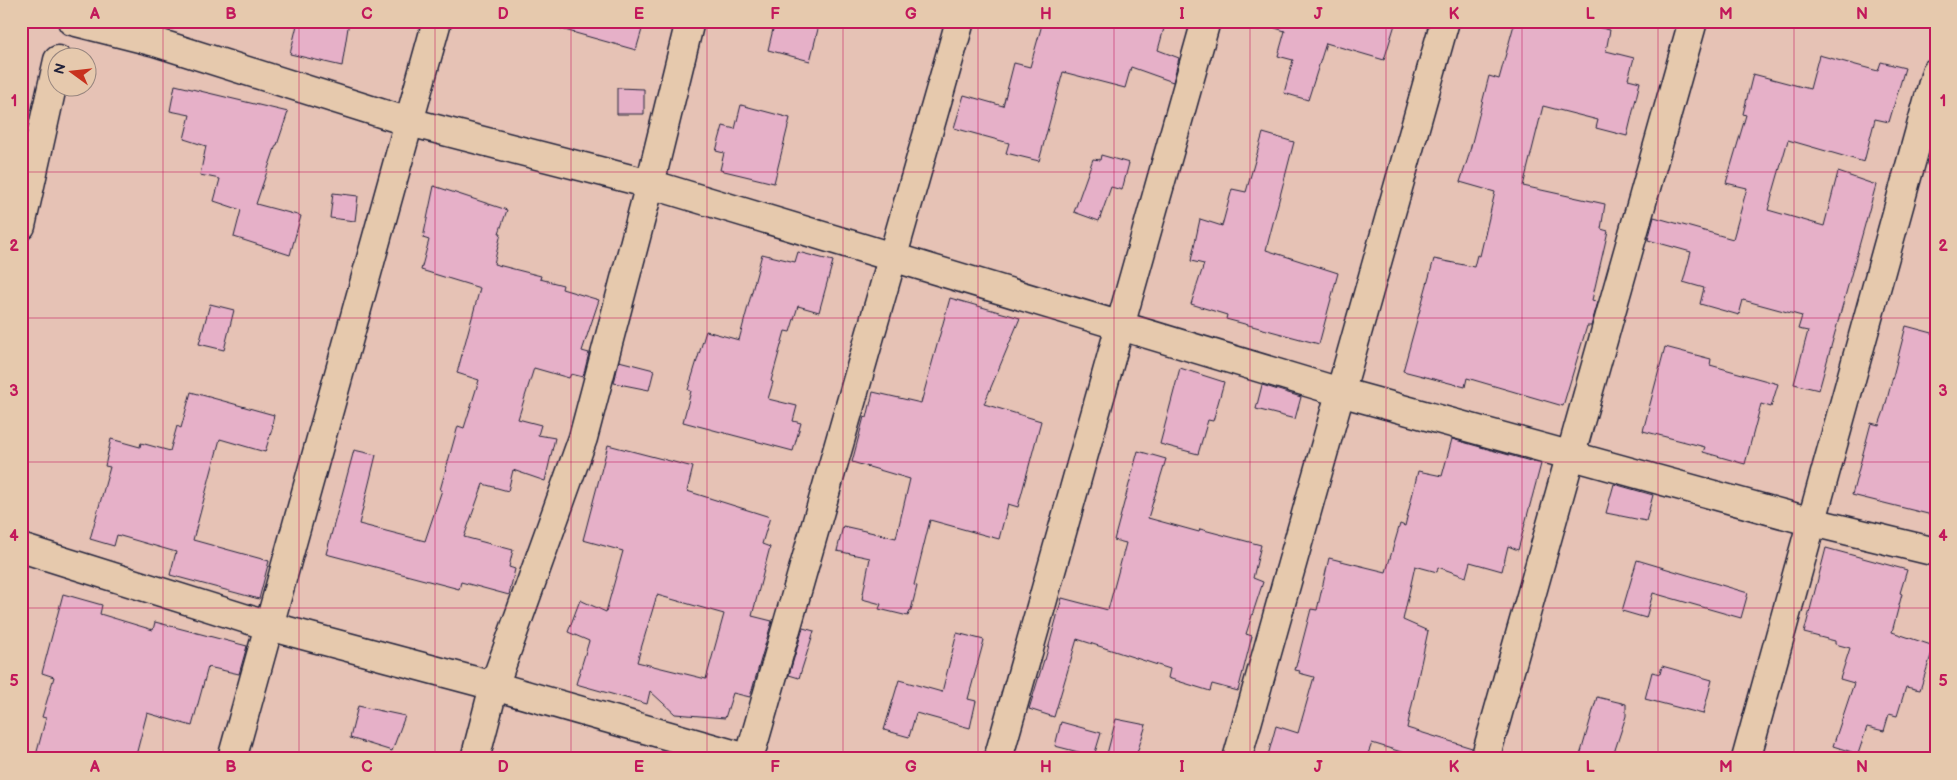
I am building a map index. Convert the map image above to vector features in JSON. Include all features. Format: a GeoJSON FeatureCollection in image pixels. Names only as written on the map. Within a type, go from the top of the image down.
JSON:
{"type":"FeatureCollection","features":[{"type":"Feature","properties":{"kind":"street"},"geometry":{"type":"LineString","coordinates":[[60,48],[66,21]]}},
{"type":"Feature","properties":{"kind":"street"},"geometry":{"type":"LineString","coordinates":[[72,21],[155,42],[409,122],[650,184],[1340,392],[1812,522],[1936,552]]}},
{"type":"Feature","properties":{"kind":"street"},"geometry":{"type":"LineString","coordinates":[[232,759],[437,21]]}},
{"type":"Feature","properties":{"kind":"street"},"geometry":{"type":"LineString","coordinates":[[475,759],[494,686],[583,438],[650,184],[690,21]]}},
{"type":"Feature","properties":{"kind":"street"},"geometry":{"type":"LineString","coordinates":[[21,548],[269,626],[494,686],[749,759],[960,21]]}},
{"type":"Feature","properties":{"kind":"street"},"geometry":{"type":"LineString","coordinates":[[998,759],[1206,21]]}},
{"type":"Feature","properties":{"kind":"street"},"geometry":{"type":"LineString","coordinates":[[1237,759],[1444,21]]}},
{"type":"Feature","properties":{"kind":"street"},"geometry":{"type":"LineString","coordinates":[[1485,759],[1693,21]]}},
{"type":"Feature","properties":{"kind":"street"},"geometry":{"type":"LineString","coordinates":[[1746,759],[1936,72]]}},
{"type":"Feature","properties":{"kind":"street"},"geometry":{"type":"LineString","coordinates":[[21,226],[49,98]]}},
{"type":"Feature","properties":{"kind":"building"},"geometry":{"type":"Polygon","coordinates":[[[298,21],[349,21],[342,66],[290,54],[298,21]]]}},
{"type":"Feature","properties":{"kind":"building"},"geometry":{"type":"Polygon","coordinates":[[[562,21],[626,21],[643,26],[636,50],[561,29],[562,21]]]}},
{"type":"Feature","properties":{"kind":"building"},"geometry":{"type":"Polygon","coordinates":[[[775,21],[820,21],[810,61],[768,50],[775,21]]]}},
{"type":"Feature","properties":{"kind":"building"},"geometry":{"type":"Polygon","coordinates":[[[1043,21],[1166,21],[1158,50],[1179,58],[1173,82],[1131,67],[1125,88],[1063,72],[1039,161],[1006,153],[1009,143],[954,128],[964,95],[1003,106],[1014,63],[1030,67],[1043,21]]]}},
{"type":"Feature","properties":{"kind":"building"},"geometry":{"type":"Polygon","coordinates":[[[1276,21],[1396,21],[1384,60],[1326,43],[1308,100],[1284,93],[1293,60],[1278,56],[1285,31],[1275,28],[1276,21]]]}},
{"type":"Feature","properties":{"kind":"building"},"geometry":{"type":"Polygon","coordinates":[[[1515,21],[1570,21],[1610,30],[1606,51],[1634,58],[1628,79],[1640,82],[1627,136],[1596,128],[1598,120],[1543,106],[1523,186],[1605,204],[1601,229],[1608,231],[1592,300],[1598,302],[1591,326],[1587,326],[1563,406],[1467,378],[1465,387],[1403,371],[1434,259],[1474,267],[1477,255],[1480,256],[1495,192],[1460,182],[1489,76],[1499,79],[1515,21]]]}},
{"type":"Feature","properties":{"kind":"building"},"geometry":{"type":"Polygon","coordinates":[[[1819,55],[1878,71],[1881,62],[1905,68],[1889,122],[1875,119],[1864,162],[1788,140],[1768,210],[1824,226],[1838,172],[1876,185],[1819,390],[1794,384],[1808,331],[1798,329],[1802,316],[1743,300],[1739,315],[1700,304],[1704,288],[1683,282],[1691,252],[1648,240],[1654,217],[1733,239],[1747,188],[1726,183],[1746,115],[1743,114],[1753,74],[1810,89],[1819,55]]]}},
{"type":"Feature","properties":{"kind":"building"},"geometry":{"type":"Polygon","coordinates":[[[175,85],[288,112],[256,204],[301,216],[290,255],[234,237],[241,210],[214,201],[220,179],[200,175],[206,146],[184,139],[190,115],[170,111],[175,85]]]}},
{"type":"Feature","properties":{"kind":"building"},"geometry":{"type":"Polygon","coordinates":[[[617,88],[644,89],[644,114],[617,114],[617,88]]]}},
{"type":"Feature","properties":{"kind":"building"},"geometry":{"type":"Polygon","coordinates":[[[741,105],[790,118],[774,183],[720,170],[724,153],[716,151],[723,126],[735,129],[741,105]]]}},
{"type":"Feature","properties":{"kind":"building"},"geometry":{"type":"Polygon","coordinates":[[[1263,133],[1294,142],[1266,250],[1338,273],[1319,344],[1226,319],[1227,315],[1191,304],[1204,264],[1191,261],[1200,219],[1222,226],[1232,189],[1246,192],[1263,133]]]}},
{"type":"Feature","properties":{"kind":"building"},"geometry":{"type":"Polygon","coordinates":[[[1101,155],[1129,163],[1122,190],[1111,187],[1099,221],[1074,212],[1093,159],[1100,160],[1101,155]]]}},
{"type":"Feature","properties":{"kind":"building"},"geometry":{"type":"Polygon","coordinates":[[[434,186],[507,210],[499,233],[501,233],[494,264],[541,276],[540,279],[563,285],[562,289],[599,300],[582,351],[589,353],[583,377],[571,374],[569,378],[534,368],[518,419],[541,425],[538,435],[555,438],[545,481],[513,470],[508,491],[483,484],[464,537],[513,550],[509,567],[515,569],[509,595],[461,582],[459,589],[326,554],[354,450],[376,455],[359,524],[425,541],[442,490],[440,490],[458,426],[464,428],[479,380],[457,373],[480,288],[421,270],[429,240],[423,238],[434,186]]]}},
{"type":"Feature","properties":{"kind":"building"},"geometry":{"type":"Polygon","coordinates":[[[333,193],[358,196],[355,221],[330,218],[333,193]]]}},
{"type":"Feature","properties":{"kind":"building"},"geometry":{"type":"Polygon","coordinates":[[[798,252],[833,261],[819,312],[798,306],[790,332],[785,331],[771,381],[773,382],[768,399],[797,406],[793,421],[801,423],[793,451],[683,422],[691,391],[688,390],[706,331],[739,340],[762,254],[795,262],[798,252]]]}},
{"type":"Feature","properties":{"kind":"building"},"geometry":{"type":"Polygon","coordinates":[[[950,298],[1020,318],[984,404],[1041,421],[1018,507],[1008,504],[999,539],[930,520],[914,585],[917,586],[908,616],[879,609],[881,604],[862,599],[870,558],[837,551],[843,526],[896,538],[910,479],[852,462],[864,417],[867,418],[873,392],[921,403],[950,298]]]}},
{"type":"Feature","properties":{"kind":"building"},"geometry":{"type":"Polygon","coordinates":[[[210,304],[234,310],[224,350],[199,344],[210,304]]]}},
{"type":"Feature","properties":{"kind":"building"},"geometry":{"type":"Polygon","coordinates":[[[1906,326],[1936,334],[1936,516],[1852,495],[1871,423],[1879,425],[1884,411],[1906,326]]]}},
{"type":"Feature","properties":{"kind":"building"},"geometry":{"type":"Polygon","coordinates":[[[1665,347],[1711,359],[1710,365],[1778,384],[1771,407],[1761,404],[1745,464],[1703,452],[1705,447],[1643,431],[1665,347]]]}},
{"type":"Feature","properties":{"kind":"building"},"geometry":{"type":"Polygon","coordinates":[[[619,361],[654,370],[649,390],[614,383],[619,361]]]}},
{"type":"Feature","properties":{"kind":"building"},"geometry":{"type":"Polygon","coordinates":[[[1180,368],[1224,382],[1213,421],[1208,420],[1198,454],[1160,444],[1180,368]]]}},
{"type":"Feature","properties":{"kind":"building"},"geometry":{"type":"Polygon","coordinates":[[[1262,385],[1301,397],[1295,419],[1256,409],[1262,385]]]}},
{"type":"Feature","properties":{"kind":"building"},"geometry":{"type":"Polygon","coordinates":[[[191,392],[274,415],[273,426],[265,452],[220,439],[193,540],[269,561],[259,599],[170,575],[176,552],[117,535],[114,546],[90,539],[110,467],[105,466],[111,439],[140,447],[141,443],[170,451],[177,426],[181,428],[191,392]]]}},
{"type":"Feature","properties":{"kind":"building"},"geometry":{"type":"Polygon","coordinates":[[[1452,439],[1541,464],[1518,550],[1508,546],[1502,571],[1470,562],[1466,577],[1438,567],[1437,572],[1415,566],[1403,620],[1428,631],[1407,728],[1472,748],[1470,759],[1424,759],[1372,743],[1366,759],[1267,759],[1276,726],[1298,733],[1314,677],[1295,670],[1311,609],[1317,610],[1329,558],[1386,572],[1400,524],[1405,526],[1418,471],[1442,476],[1452,439]]]}},
{"type":"Feature","properties":{"kind":"building"},"geometry":{"type":"Polygon","coordinates":[[[608,445],[693,467],[687,491],[770,517],[762,544],[770,547],[752,616],[772,621],[750,697],[733,693],[725,718],[675,714],[650,691],[647,704],[576,684],[589,641],[568,632],[580,600],[606,612],[623,551],[583,540],[608,445]],[[657,595],[637,662],[706,679],[724,614],[657,595]]]}},
{"type":"Feature","properties":{"kind":"building"},"geometry":{"type":"Polygon","coordinates":[[[1138,451],[1166,459],[1148,518],[1199,532],[1200,529],[1261,545],[1253,578],[1263,582],[1246,634],[1252,636],[1238,691],[1212,684],[1210,691],[1168,678],[1170,669],[1077,639],[1054,717],[1029,709],[1062,598],[1108,610],[1126,543],[1114,540],[1138,451]]]}},
{"type":"Feature","properties":{"kind":"building"},"geometry":{"type":"Polygon","coordinates":[[[1614,484],[1653,495],[1646,521],[1606,513],[1614,484]]]}},
{"type":"Feature","properties":{"kind":"building"},"geometry":{"type":"Polygon","coordinates":[[[1826,548],[1907,570],[1892,632],[1934,646],[1920,690],[1906,687],[1897,716],[1889,714],[1884,731],[1867,727],[1858,754],[1833,746],[1854,683],[1840,679],[1850,648],[1835,644],[1835,641],[1804,633],[1826,548]]]}},
{"type":"Feature","properties":{"kind":"building"},"geometry":{"type":"Polygon","coordinates":[[[1637,560],[1748,593],[1741,618],[1653,593],[1646,618],[1622,611],[1637,560]]]}},
{"type":"Feature","properties":{"kind":"building"},"geometry":{"type":"Polygon","coordinates":[[[63,594],[102,605],[100,614],[153,630],[155,622],[247,646],[239,674],[208,667],[192,726],[147,713],[135,759],[35,759],[46,718],[42,717],[54,677],[42,673],[63,594]]]}},
{"type":"Feature","properties":{"kind":"building"},"geometry":{"type":"Polygon","coordinates":[[[803,628],[814,631],[799,678],[789,675],[803,628]]]}},
{"type":"Feature","properties":{"kind":"building"},"geometry":{"type":"Polygon","coordinates":[[[957,633],[984,640],[968,699],[976,701],[970,728],[916,713],[909,737],[884,730],[899,680],[942,692],[957,633]]]}},
{"type":"Feature","properties":{"kind":"building"},"geometry":{"type":"Polygon","coordinates":[[[1662,666],[1712,680],[1703,714],[1645,699],[1652,672],[1660,674],[1662,666]]]}},
{"type":"Feature","properties":{"kind":"building"},"geometry":{"type":"Polygon","coordinates":[[[1597,697],[1626,704],[1626,716],[1612,759],[1579,759],[1597,697]]]}},
{"type":"Feature","properties":{"kind":"building"},"geometry":{"type":"Polygon","coordinates":[[[358,706],[405,716],[392,751],[350,738],[358,706]]]}},
{"type":"Feature","properties":{"kind":"building"},"geometry":{"type":"Polygon","coordinates":[[[1116,719],[1146,725],[1135,759],[1122,759],[1107,754],[1116,719]]]}},
{"type":"Feature","properties":{"kind":"building"},"geometry":{"type":"Polygon","coordinates":[[[1061,722],[1101,733],[1094,756],[1055,746],[1061,722]]]}}]}
